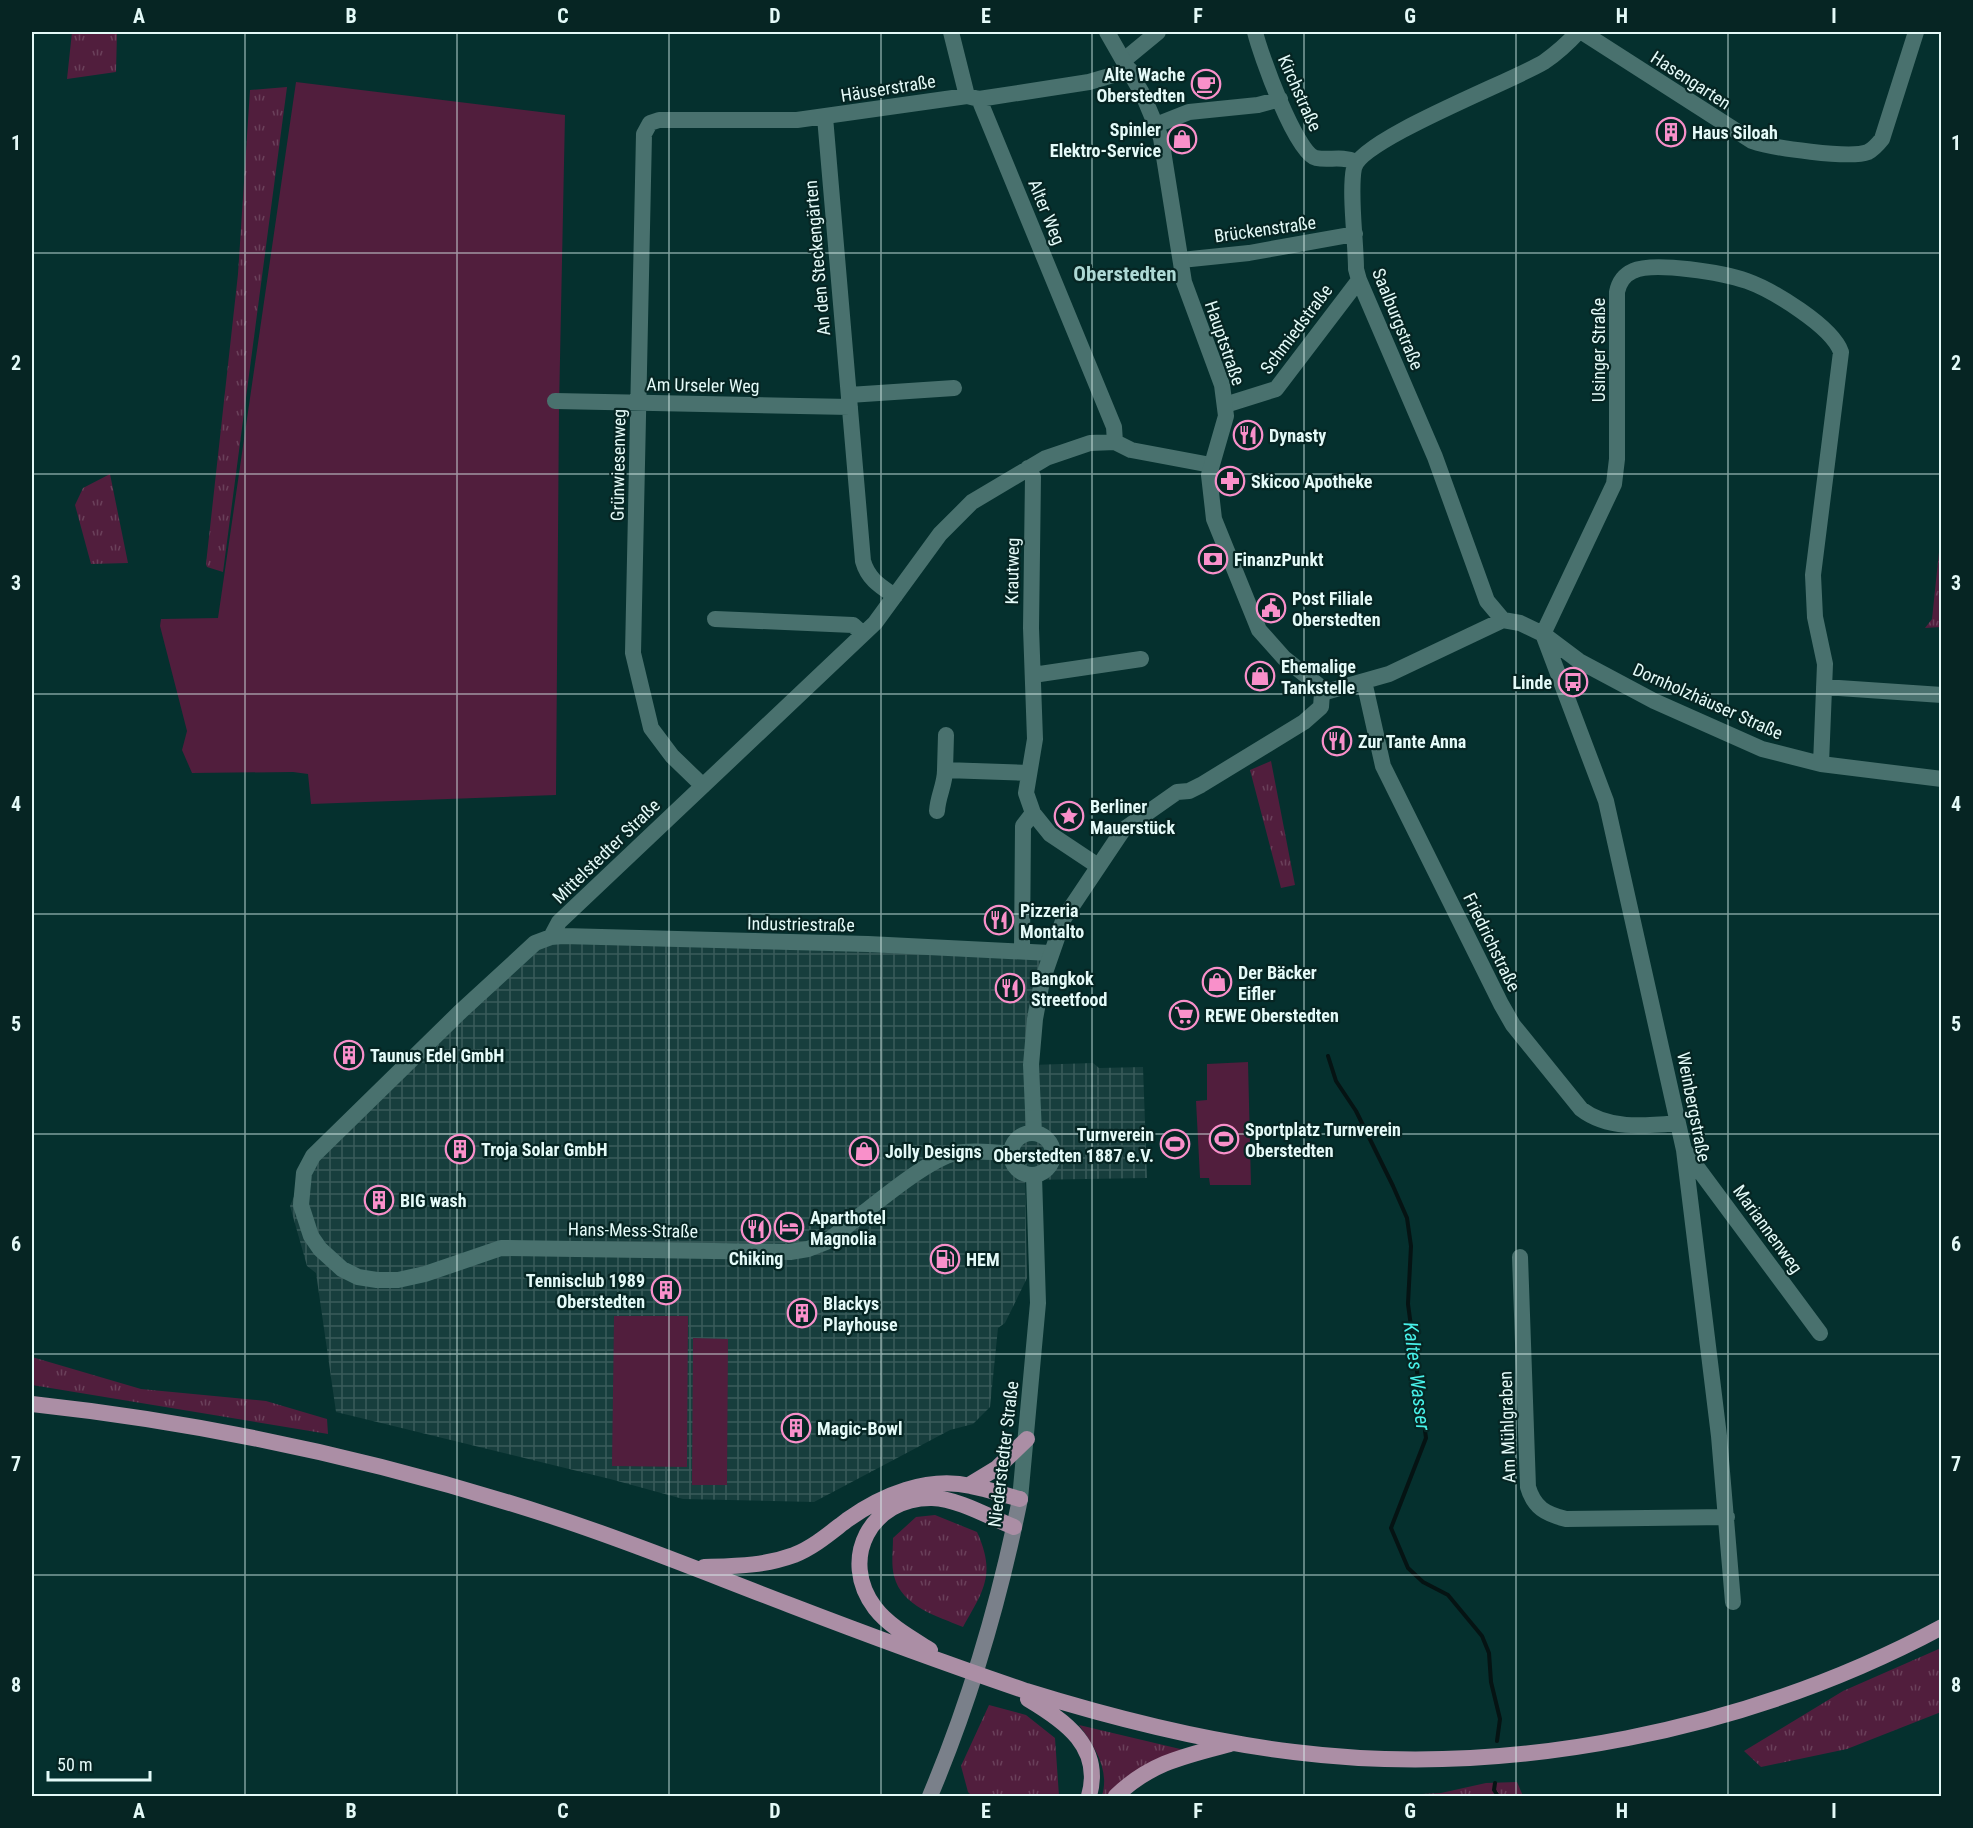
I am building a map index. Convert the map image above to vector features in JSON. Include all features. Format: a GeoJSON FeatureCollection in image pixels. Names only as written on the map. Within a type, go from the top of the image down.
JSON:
{"type":"FeatureCollection","features":[{"type":"Feature","properties":{"kind":"main road"},"geometry":{"type":"LineString","coordinates":[[32,1404],[103,1412],[342,1456],[521,1506],[696,1567],[1002,1683],[1106,1715],[1188,1735],[1294,1752],[1410,1759],[1469,1758],[1594,1744],[1662,1730],[1795,1692],[1858,1667],[1941,1627]]}},
{"type":"Feature","properties":{"kind":"main road"},"geometry":{"type":"LineString","coordinates":[[969,1485],[997,1468],[1027,1438]]}},
{"type":"Feature","properties":{"kind":"main road"},"geometry":{"type":"LineString","coordinates":[[696,1567],[758,1566],[795,1554],[821,1541],[848,1519],[894,1493],[931,1485],[969,1485],[1020,1499]]}},
{"type":"Feature","properties":{"kind":"main road"},"geometry":{"type":"LineString","coordinates":[[956,1667],[897,1628],[876,1609],[865,1591],[859,1573],[859,1554],[864,1538],[884,1512],[900,1503],[924,1499],[949,1501],[1014,1527]]}},
{"type":"Feature","properties":{"kind":"main road","name":"Niederstedter Straße"},"geometry":{"type":"LineString","coordinates":[[930,1797],[977,1674],[1020,1499]]}},
{"type":"Feature","properties":{"kind":"main road"},"geometry":{"type":"LineString","coordinates":[[1002,1683],[1060,1718],[1076,1732],[1087,1750],[1092,1769],[1089,1797]]}},
{"type":"Feature","properties":{"kind":"main road"},"geometry":{"type":"LineString","coordinates":[[1116,1797],[1133,1780],[1152,1768],[1179,1757],[1236,1743]]}},
{"type":"Feature","properties":{"kind":"street","name":"Alter Weg"},"geometry":{"type":"LineString","coordinates":[[951,32],[973,97],[1106,405],[1114,427],[1115,442]]}},
{"type":"Feature","properties":{"kind":"street","name":"Hauptstraße"},"geometry":{"type":"LineString","coordinates":[[1107,32],[1127,65],[1156,125],[1166,156],[1180,260],[1193,310],[1222,385],[1226,417],[1211,465],[1209,491],[1214,519],[1252,617],[1272,646],[1311,678],[1322,693]]}},
{"type":"Feature","properties":{"kind":"street"},"geometry":{"type":"LineString","coordinates":[[1127,65],[1158,32]]}},
{"type":"Feature","properties":{"kind":"street","name":"Kirchstraße"},"geometry":{"type":"LineString","coordinates":[[1255,32],[1280,99],[1305,152],[1316,158],[1336,156],[1357,162]]}},
{"type":"Feature","properties":{"kind":"street"},"geometry":{"type":"LineString","coordinates":[[1357,162],[1413,124],[1542,63],[1580,32]]}},
{"type":"Feature","properties":{"kind":"street","name":"Hasengarten"},"geometry":{"type":"LineString","coordinates":[[1580,32],[1752,141],[1768,147],[1790,150],[1860,153],[1872,150],[1882,139],[1916,32]]}},
{"type":"Feature","properties":{"kind":"street","name":"Häuserstraße"},"geometry":{"type":"LineString","coordinates":[[650,123],[659,120],[797,120],[825,117],[1089,82],[1127,65]]}},
{"type":"Feature","properties":{"kind":"street"},"geometry":{"type":"LineString","coordinates":[[1156,125],[1189,112],[1258,105],[1280,99]]}},
{"type":"Feature","properties":{"kind":"street","name":"An den Steckengärten"},"geometry":{"type":"LineString","coordinates":[[825,117],[863,561],[866,572],[874,581],[895,596]]}},
{"type":"Feature","properties":{"kind":"street","name":"Grünwiesenweg"},"geometry":{"type":"LineString","coordinates":[[650,123],[644,134],[633,653],[651,728],[672,756],[703,786]]}},
{"type":"Feature","properties":{"kind":"street","name":"Saalburgstraße"},"geometry":{"type":"LineString","coordinates":[[1357,162],[1354,180],[1356,269],[1359,280],[1435,457],[1483,592],[1503,620]]}},
{"type":"Feature","properties":{"kind":"street","name":"Brückenstraße"},"geometry":{"type":"LineString","coordinates":[[1180,260],[1249,253],[1355,234]]}},
{"type":"Feature","properties":{"kind":"street","name":"Usinger Straße"},"geometry":{"type":"LineString","coordinates":[[1543,634],[1558,598],[1614,484],[1617,459],[1617,292],[1619,284],[1632,271],[1643,268],[1727,275],[1748,282],[1782,299],[1833,337],[1841,352],[1813,575],[1815,616],[1824,650],[1821,764]]}},
{"type":"Feature","properties":{"kind":"street","name":"Schmiedstraße"},"geometry":{"type":"LineString","coordinates":[[1225,405],[1270,393],[1285,379],[1359,280]]}},
{"type":"Feature","properties":{"kind":"street"},"geometry":{"type":"LineString","coordinates":[[850,401],[954,388]]}},
{"type":"Feature","properties":{"kind":"street","name":"Am Urseler Weg"},"geometry":{"type":"LineString","coordinates":[[555,401],[639,403],[850,401]]}},
{"type":"Feature","properties":{"kind":"street","name":"Mittelstedter Straße"},"geometry":{"type":"LineString","coordinates":[[304,1173],[321,1146],[535,943],[551,937],[559,922],[863,634],[895,596],[940,534],[962,510],[1028,468],[1077,446],[1115,442],[1131,450],[1211,465]]}},
{"type":"Feature","properties":{"kind":"street","name":"Krautweg"},"geometry":{"type":"LineString","coordinates":[[1028,468],[1033,477],[1031,568],[1035,739],[1026,793],[1033,813],[1050,834],[1098,866]]}},
{"type":"Feature","properties":{"kind":"street"},"geometry":{"type":"LineString","coordinates":[[715,619],[853,625],[863,634]]}},
{"type":"Feature","properties":{"kind":"street"},"geometry":{"type":"LineString","coordinates":[[1034,1133],[1031,1056],[1042,981],[1050,952],[1064,918],[1115,839],[1134,820],[1177,792],[1190,791],[1304,722],[1321,707],[1322,693],[1389,674],[1503,620],[1520,623],[1543,634]]}},
{"type":"Feature","properties":{"kind":"street","name":"Dornholzhäuser Straße"},"geometry":{"type":"LineString","coordinates":[[1543,634],[1579,661],[1654,701],[1762,749],[1821,764],[1941,779]]}},
{"type":"Feature","properties":{"kind":"street","name":"Weinbergstraße"},"geometry":{"type":"LineString","coordinates":[[1543,634],[1606,801],[1684,1150],[1727,1517],[1733,1602]]}},
{"type":"Feature","properties":{"kind":"street"},"geometry":{"type":"LineString","coordinates":[[1033,675],[1141,658]]}},
{"type":"Feature","properties":{"kind":"street","name":"Friedrichstraße"},"geometry":{"type":"LineString","coordinates":[[1364,681],[1383,766],[1513,1025],[1581,1109],[1591,1117],[1609,1123],[1634,1125],[1678,1123]]}},
{"type":"Feature","properties":{"kind":"street"},"geometry":{"type":"LineString","coordinates":[[1824,687],[1941,695]]}},
{"type":"Feature","properties":{"kind":"street"},"geometry":{"type":"LineString","coordinates":[[937,810],[938,793],[945,784],[946,735]]}},
{"type":"Feature","properties":{"kind":"street"},"geometry":{"type":"LineString","coordinates":[[945,770],[1029,772]]}},
{"type":"Feature","properties":{"kind":"street"},"geometry":{"type":"LineString","coordinates":[[1022,950],[1023,826],[1033,813]]}},
{"type":"Feature","properties":{"kind":"street","name":"Industriestraße"},"geometry":{"type":"LineString","coordinates":[[551,937],[1050,952]]}},
{"type":"Feature","properties":{"kind":"street"},"geometry":{"type":"LineString","coordinates":[[1034,1133],[1051,1143],[1054,1157],[1048,1169],[1034,1176],[1017,1170],[1011,1153],[1019,1138],[1034,1133]]}},
{"type":"Feature","properties":{"kind":"street","name":"Mariannenweg"},"geometry":{"type":"LineString","coordinates":[[1684,1150],[1820,1333]]}},
{"type":"Feature","properties":{"kind":"street","name":"Hans-Mess-Straße"},"geometry":{"type":"LineString","coordinates":[[304,1173],[301,1205],[306,1223],[311,1236],[329,1260],[358,1277],[398,1280],[453,1266],[501,1248],[761,1252],[808,1249],[835,1236],[938,1159],[958,1152],[1011,1153]]}},
{"type":"Feature","properties":{"kind":"street","name":"Niederstedter Straße"},"geometry":{"type":"LineString","coordinates":[[1020,1499],[1038,1303],[1034,1176]]}},
{"type":"Feature","properties":{"kind":"street","name":"Am Mühlgraben"},"geometry":{"type":"LineString","coordinates":[[1520,1257],[1528,1487],[1536,1506],[1544,1512],[1566,1519],[1727,1517]]}},
{"type":"Feature","properties":{"kind":"shaded area"},"geometry":{"type":"Polygon","coordinates":[[[535,943],[1050,953],[1031,1065],[1093,1063],[1099,1068],[1143,1067],[1147,1178],[1025,1180],[1027,1278],[1005,1323],[998,1328],[990,1407],[973,1424],[950,1430],[814,1502],[683,1499],[336,1412],[316,1273],[307,1266],[290,1206],[304,1173],[535,943]]]}},
{"type":"Feature","properties":{"kind":"green space"},"geometry":{"type":"Polygon","coordinates":[[[72,32],[117,32],[116,72],[67,79],[72,32]]]}},
{"type":"Feature","properties":{"kind":"green space"},"geometry":{"type":"Polygon","coordinates":[[[296,82],[565,115],[559,408],[556,795],[311,804],[308,774],[293,772],[192,773],[182,750],[187,731],[160,626],[161,619],[218,618],[296,82]]]}},
{"type":"Feature","properties":{"kind":"green space"},"geometry":{"type":"Polygon","coordinates":[[[287,87],[223,572],[207,567],[206,564],[238,274],[250,90],[287,87]]]}},
{"type":"Feature","properties":{"kind":"green space"},"geometry":{"type":"Polygon","coordinates":[[[110,474],[128,563],[91,564],[75,505],[83,488],[110,474]]]}},
{"type":"Feature","properties":{"kind":"green space"},"geometry":{"type":"Polygon","coordinates":[[[1941,533],[1941,627],[1925,628],[1932,619],[1941,533]]]}},
{"type":"Feature","properties":{"kind":"green space"},"geometry":{"type":"Polygon","coordinates":[[[1271,761],[1295,885],[1281,888],[1250,770],[1271,761]]]}},
{"type":"Feature","properties":{"kind":"green space","name":"Sportplatz Turnverein Oberstedten"},"geometry":{"type":"Polygon","coordinates":[[[1248,1062],[1251,1185],[1210,1185],[1209,1178],[1200,1178],[1196,1101],[1207,1100],[1207,1064],[1248,1062]]]}},
{"type":"Feature","properties":{"kind":"green space"},"geometry":{"type":"Polygon","coordinates":[[[614,1316],[688,1316],[687,1467],[612,1466],[614,1316]]]}},
{"type":"Feature","properties":{"kind":"green space"},"geometry":{"type":"Polygon","coordinates":[[[693,1338],[728,1339],[727,1485],[692,1485],[693,1338]]]}},
{"type":"Feature","properties":{"kind":"green space"},"geometry":{"type":"Polygon","coordinates":[[[32,1357],[141,1389],[266,1401],[327,1419],[328,1434],[32,1385],[32,1357]]]}},
{"type":"Feature","properties":{"kind":"green space"},"geometry":{"type":"Polygon","coordinates":[[[935,1515],[977,1532],[986,1559],[982,1592],[963,1627],[912,1603],[898,1587],[894,1576],[893,1538],[916,1517],[935,1515]]]}},
{"type":"Feature","properties":{"kind":"green space"},"geometry":{"type":"Polygon","coordinates":[[[1941,1648],[1941,1712],[1847,1749],[1761,1767],[1744,1751],[1843,1691],[1941,1648]]]}},
{"type":"Feature","properties":{"kind":"green space"},"geometry":{"type":"Polygon","coordinates":[[[989,1705],[1026,1715],[1055,1738],[1059,1796],[972,1796],[968,1792],[961,1766],[989,1705]]]}},
{"type":"Feature","properties":{"kind":"green space"},"geometry":{"type":"Polygon","coordinates":[[[1079,1725],[1197,1753],[1114,1796],[1102,1796],[1104,1776],[1102,1767],[1095,1750],[1079,1725]]]}},
{"type":"Feature","properties":{"kind":"green space"},"geometry":{"type":"Polygon","coordinates":[[[1517,1782],[1523,1796],[1392,1796],[1441,1793],[1486,1783],[1517,1782]]]}},
{"type":"Feature","properties":{"kind":"waterway","name":"Kaltes Wasser"},"geometry":{"type":"LineString","coordinates":[[1328,1056],[1336,1081],[1356,1111],[1407,1218],[1411,1246],[1408,1304],[1426,1438],[1391,1528],[1408,1568],[1423,1582],[1448,1595],[1482,1636],[1489,1653],[1491,1682],[1500,1719],[1497,1741]]}},
{"type":"Feature","properties":{"kind":"waterway","name":"Kaltes Wasser"},"geometry":{"type":"LineString","coordinates":[[1495,1783],[1494,1790],[1498,1796]]}},
{"type":"Feature","properties":{"kind":"place","name":"Alte Wache Oberstedten"},"geometry":{"type":"Point","coordinates":[1206,84]}},
{"type":"Feature","properties":{"kind":"place","name":"Haus Siloah"},"geometry":{"type":"Point","coordinates":[1671,132]}},
{"type":"Feature","properties":{"kind":"place","name":"Spinler Elektro-Service"},"geometry":{"type":"Point","coordinates":[1182,139]}},
{"type":"Feature","properties":{"kind":"place","name":"Dynasty"},"geometry":{"type":"Point","coordinates":[1248,435]}},
{"type":"Feature","properties":{"kind":"place","name":"Skicoo Apotheke"},"geometry":{"type":"Point","coordinates":[1230,481]}},
{"type":"Feature","properties":{"kind":"place","name":"FinanzPunkt"},"geometry":{"type":"Point","coordinates":[1213,559]}},
{"type":"Feature","properties":{"kind":"place","name":"Post Filiale Oberstedten"},"geometry":{"type":"Point","coordinates":[1271,608]}},
{"type":"Feature","properties":{"kind":"place","name":"Ehemalige Tankstelle"},"geometry":{"type":"Point","coordinates":[1260,676]}},
{"type":"Feature","properties":{"kind":"place","name":"Linde"},"geometry":{"type":"Point","coordinates":[1573,682]}},
{"type":"Feature","properties":{"kind":"place","name":"Zur Tante Anna"},"geometry":{"type":"Point","coordinates":[1337,741]}},
{"type":"Feature","properties":{"kind":"place","name":"Berliner Mauerstück"},"geometry":{"type":"Point","coordinates":[1069,816]}},
{"type":"Feature","properties":{"kind":"place","name":"Pizzeria Montalto"},"geometry":{"type":"Point","coordinates":[999,920]}},
{"type":"Feature","properties":{"kind":"place","name":"Der Bäcker Eifler"},"geometry":{"type":"Point","coordinates":[1217,982]}},
{"type":"Feature","properties":{"kind":"place","name":"Bangkok Streetfood"},"geometry":{"type":"Point","coordinates":[1010,988]}},
{"type":"Feature","properties":{"kind":"place","name":"REWE Oberstedten"},"geometry":{"type":"Point","coordinates":[1184,1015]}},
{"type":"Feature","properties":{"kind":"place","name":"Taunus Edel GmbH"},"geometry":{"type":"Point","coordinates":[349,1055]}},
{"type":"Feature","properties":{"kind":"place","name":"Sportplatz Turnverein Oberstedten"},"geometry":{"type":"Point","coordinates":[1224,1139]}},
{"type":"Feature","properties":{"kind":"place","name":"Turnverein Oberstedten 1887 e.V."},"geometry":{"type":"Point","coordinates":[1175,1144]}},
{"type":"Feature","properties":{"kind":"place","name":"Troja Solar GmbH"},"geometry":{"type":"Point","coordinates":[460,1149]}},
{"type":"Feature","properties":{"kind":"place","name":"Jolly Designs"},"geometry":{"type":"Point","coordinates":[864,1151]}},
{"type":"Feature","properties":{"kind":"place","name":"BIG wash"},"geometry":{"type":"Point","coordinates":[379,1200]}},
{"type":"Feature","properties":{"kind":"place","name":"Aparthotel Magnolia"},"geometry":{"type":"Point","coordinates":[789,1227]}},
{"type":"Feature","properties":{"kind":"place","name":"Chiking"},"geometry":{"type":"Point","coordinates":[756,1229]}},
{"type":"Feature","properties":{"kind":"place","name":"HEM"},"geometry":{"type":"Point","coordinates":[945,1259]}},
{"type":"Feature","properties":{"kind":"place","name":"Tennisclub 1989 Oberstedten"},"geometry":{"type":"Point","coordinates":[666,1290]}},
{"type":"Feature","properties":{"kind":"place","name":"Blackys Playhouse"},"geometry":{"type":"Point","coordinates":[802,1313]}},
{"type":"Feature","properties":{"kind":"place","name":"Magic-Bowl"},"geometry":{"type":"Point","coordinates":[796,1428]}},
{"type":"Feature","properties":{"kind":"district","name":"Oberstedten"},"geometry":{"type":"Point","coordinates":[1125,274]}}]}
